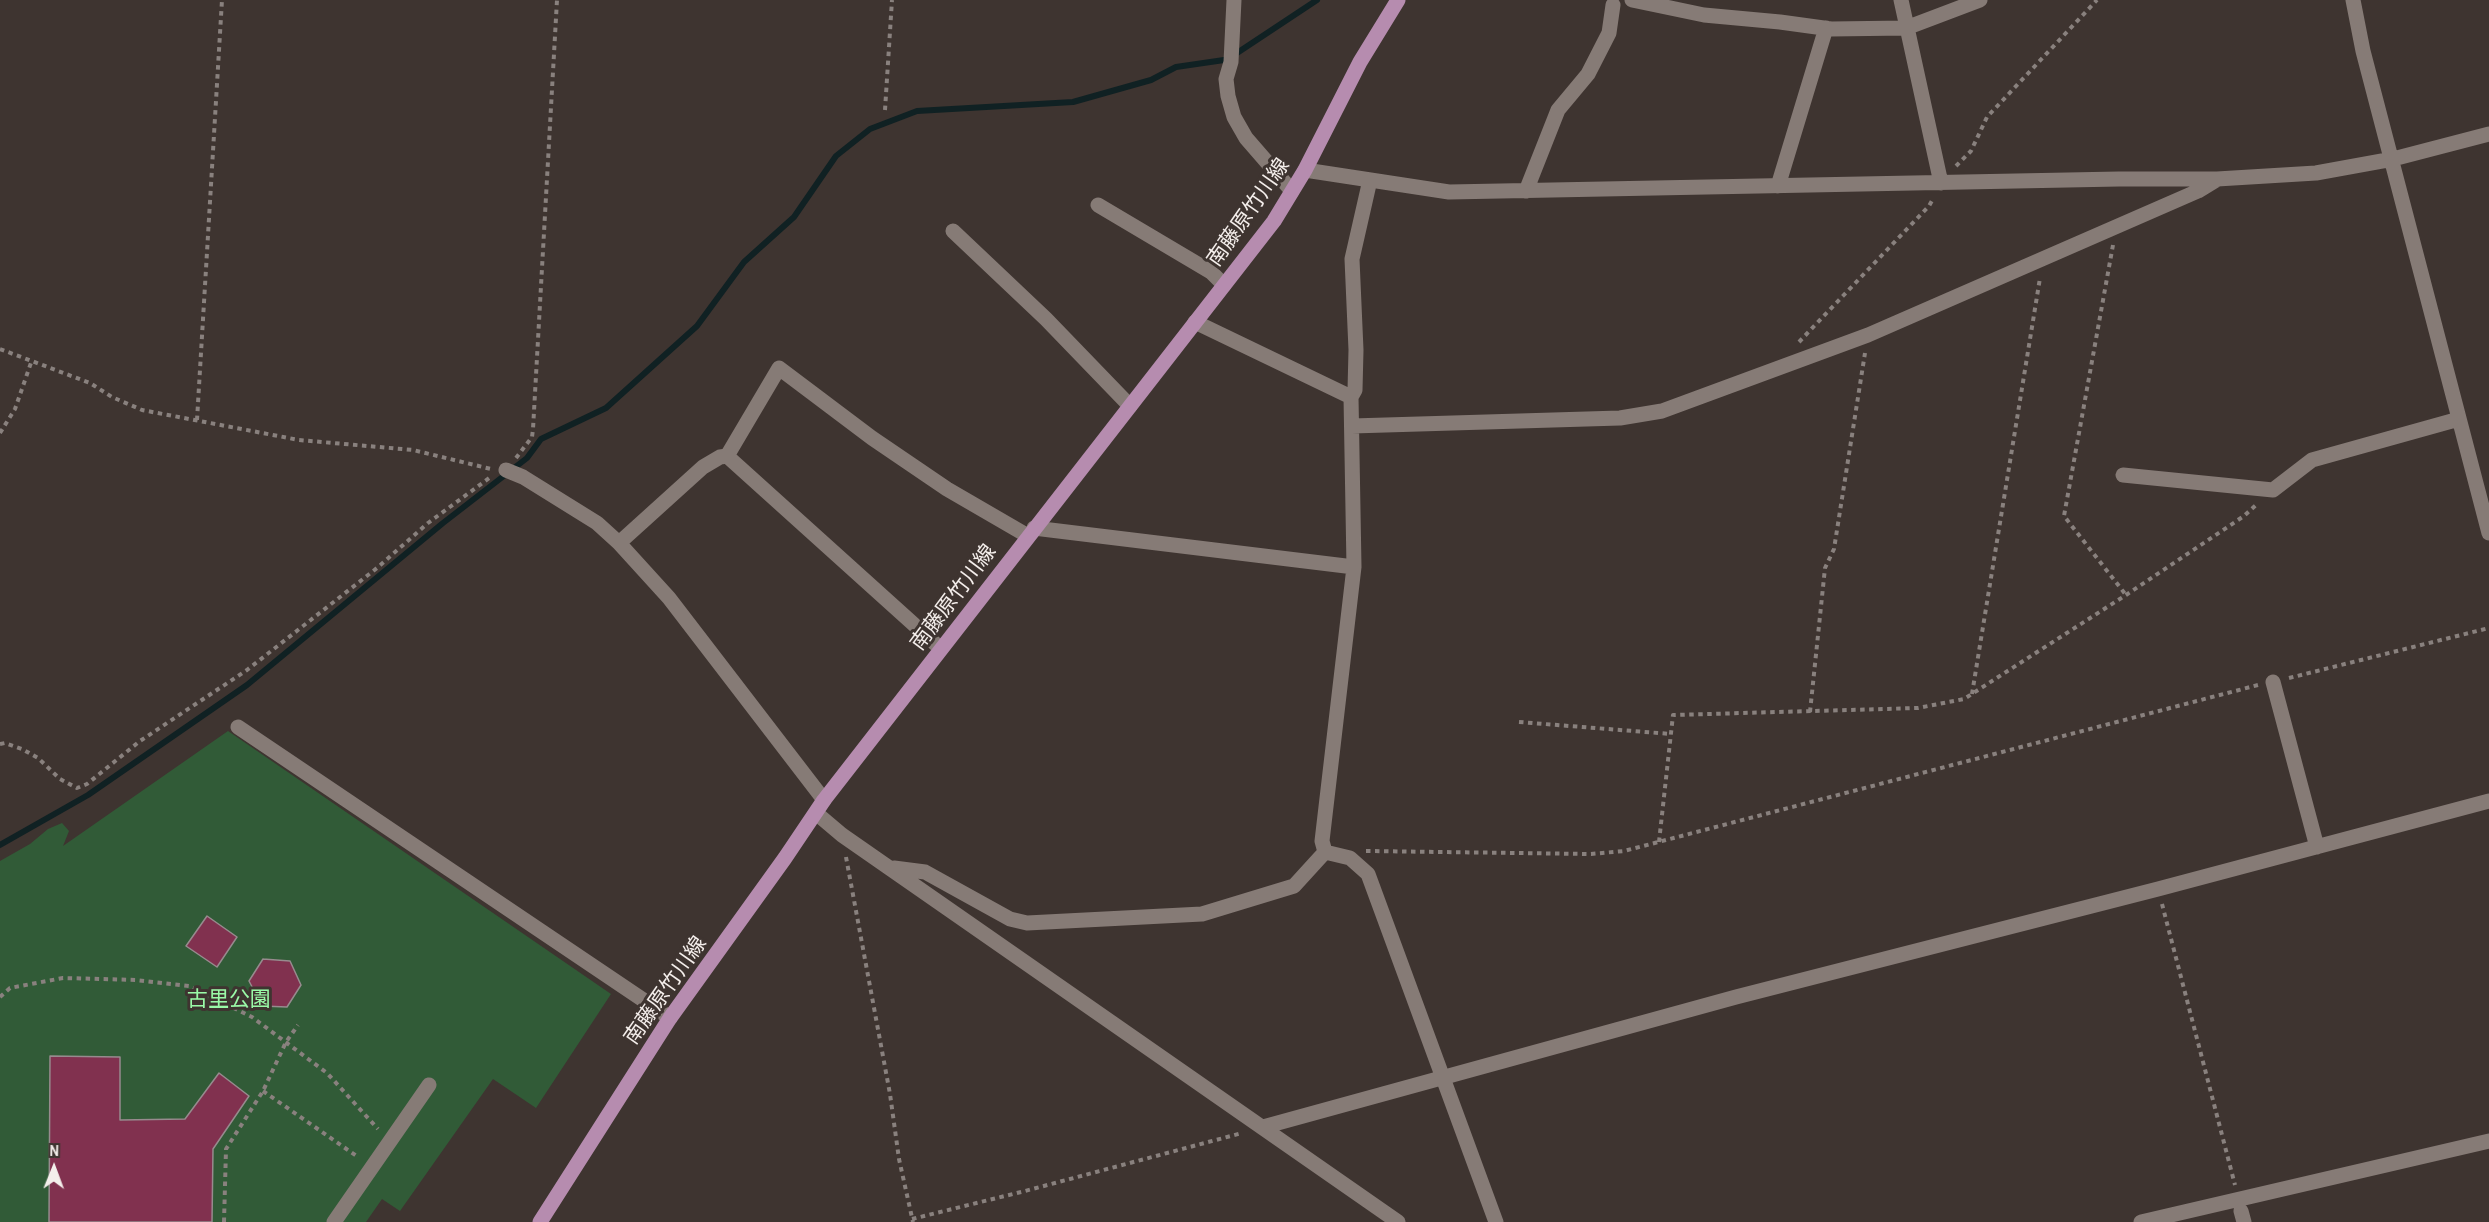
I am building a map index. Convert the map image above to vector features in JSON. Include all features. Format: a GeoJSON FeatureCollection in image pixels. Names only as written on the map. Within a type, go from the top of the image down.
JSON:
{"type":"FeatureCollection","features":[{"type":"Feature","properties":{"kind":"main road","name":"南藤原竹川線"},"geometry":{"type":"LineString","coordinates":[[540,1222],[670,1018],[820,806],[916,683],[940,648],[1274,221],[1305,170],[1360,62],[1398,0]]}},
{"type":"Feature","properties":{"kind":"street"},"geometry":{"type":"LineString","coordinates":[[1234,0],[1231,62],[1226,79],[1234,117],[1246,138],[1292,191]]}},
{"type":"Feature","properties":{"kind":"street"},"geometry":{"type":"LineString","coordinates":[[1632,0],[1704,15],[1780,21],[1826,28],[1906,28],[1980,0]]}},
{"type":"Feature","properties":{"kind":"street"},"geometry":{"type":"LineString","coordinates":[[1901,0],[1941,183]]}},
{"type":"Feature","properties":{"kind":"street"},"geometry":{"type":"LineString","coordinates":[[2353,0],[2363,51],[2489,533]]}},
{"type":"Feature","properties":{"kind":"street"},"geometry":{"type":"LineString","coordinates":[[1526,191],[1558,110],[1588,74],[1609,33],[1611,2]]}},
{"type":"Feature","properties":{"kind":"street"},"geometry":{"type":"LineString","coordinates":[[1778,186],[1826,28]]}},
{"type":"Feature","properties":{"kind":"street"},"geometry":{"type":"LineString","coordinates":[[1305,170],[1449,192],[2217,179],[2316,173],[2393,159],[2489,134]]}},
{"type":"Feature","properties":{"kind":"street"},"geometry":{"type":"LineString","coordinates":[[1352,426],[1620,418],[1662,411],[1868,335],[2116,228],[2198,191],[2217,179]]}},
{"type":"Feature","properties":{"kind":"street"},"geometry":{"type":"LineString","coordinates":[[1325,852],[1322,841],[1324,814],[1354,567],[1351,397],[1355,390],[1356,350],[1352,259],[1370,180]]}},
{"type":"Feature","properties":{"kind":"street"},"geometry":{"type":"LineString","coordinates":[[1098,205],[1211,272],[1224,285]]}},
{"type":"Feature","properties":{"kind":"street"},"geometry":{"type":"LineString","coordinates":[[953,231],[1046,319],[1130,406]]}},
{"type":"Feature","properties":{"kind":"street"},"geometry":{"type":"LineString","coordinates":[[1195,322],[1351,397]]}},
{"type":"Feature","properties":{"kind":"street"},"geometry":{"type":"LineString","coordinates":[[727,456],[779,368],[872,438],[938,482],[1031,532],[1354,567]]}},
{"type":"Feature","properties":{"kind":"street"},"geometry":{"type":"LineString","coordinates":[[2123,475],[2273,490],[2312,460],[2459,419]]}},
{"type":"Feature","properties":{"kind":"street"},"geometry":{"type":"LineString","coordinates":[[619,543],[704,467],[720,457],[727,456]]}},
{"type":"Feature","properties":{"kind":"street"},"geometry":{"type":"LineString","coordinates":[[727,456],[940,648]]}},
{"type":"Feature","properties":{"kind":"street"},"geometry":{"type":"LineString","coordinates":[[511,472],[597,523],[619,543],[669,598],[842,835],[1398,1222]]}},
{"type":"Feature","properties":{"kind":"street"},"geometry":{"type":"LineString","coordinates":[[2273,682],[2317,847]]}},
{"type":"Feature","properties":{"kind":"street"},"geometry":{"type":"LineString","coordinates":[[237,727],[670,1018]]}},
{"type":"Feature","properties":{"kind":"street"},"geometry":{"type":"LineString","coordinates":[[1263,1127],[1736,997],[2489,801]]}},
{"type":"Feature","properties":{"kind":"street"},"geometry":{"type":"LineString","coordinates":[[1325,852],[1350,858],[1368,874],[1496,1222]]}},
{"type":"Feature","properties":{"kind":"street"},"geometry":{"type":"LineString","coordinates":[[891,868],[924,872],[1010,919],[1027,923],[1202,914],[1294,886],[1325,852]]}},
{"type":"Feature","properties":{"kind":"street"},"geometry":{"type":"LineString","coordinates":[[334,1222],[429,1085]]}},
{"type":"Feature","properties":{"kind":"street"},"geometry":{"type":"LineString","coordinates":[[2141,1222],[2242,1211],[2489,1141]]}},
{"type":"Feature","properties":{"kind":"path"},"geometry":{"type":"LineString","coordinates":[[196,420],[222,0]]}},
{"type":"Feature","properties":{"kind":"path"},"geometry":{"type":"LineString","coordinates":[[511,472],[532,437],[533,429],[557,0]]}},
{"type":"Feature","properties":{"kind":"path"},"geometry":{"type":"LineString","coordinates":[[885,110],[892,0]]}},
{"type":"Feature","properties":{"kind":"path"},"geometry":{"type":"LineString","coordinates":[[1795,346],[1929,206],[1941,183],[1971,151],[1987,117],[2097,0]]}},
{"type":"Feature","properties":{"kind":"path"},"geometry":{"type":"LineString","coordinates":[[2116,228],[2064,516],[2126,594]]}},
{"type":"Feature","properties":{"kind":"path"},"geometry":{"type":"LineString","coordinates":[[1972,694],[2043,259]]}},
{"type":"Feature","properties":{"kind":"path"},"geometry":{"type":"LineString","coordinates":[[1810,712],[1826,568],[1834,549],[1868,335]]}},
{"type":"Feature","properties":{"kind":"path"},"geometry":{"type":"LineString","coordinates":[[0,349],[90,383],[112,397],[142,410],[298,440],[413,450],[498,471],[428,523],[247,670],[141,741],[87,784],[77,788],[68,784],[38,758],[22,749],[5,743],[0,744]]}},
{"type":"Feature","properties":{"kind":"path"},"geometry":{"type":"LineString","coordinates":[[0,433],[15,409],[32,360]]}},
{"type":"Feature","properties":{"kind":"path"},"geometry":{"type":"LineString","coordinates":[[1659,842],[1673,715],[1918,708],[1964,699],[2244,516],[2273,490]]}},
{"type":"Feature","properties":{"kind":"path"},"geometry":{"type":"LineString","coordinates":[[1350,858],[1361,851],[1591,854],[1623,851],[2489,628]]}},
{"type":"Feature","properties":{"kind":"path"},"geometry":{"type":"LineString","coordinates":[[1519,722],[1671,734]]}},
{"type":"Feature","properties":{"kind":"path"},"geometry":{"type":"LineString","coordinates":[[842,835],[859,938],[890,1094],[899,1159],[912,1220],[1263,1127]]}},
{"type":"Feature","properties":{"kind":"path"},"geometry":{"type":"LineString","coordinates":[[2158,889],[2242,1211]]}},
{"type":"Feature","properties":{"kind":"path"},"geometry":{"type":"LineString","coordinates":[[0,997],[10,988],[63,978],[135,980],[189,986],[252,1017],[327,1073],[378,1129]]}},
{"type":"Feature","properties":{"kind":"path"},"geometry":{"type":"LineString","coordinates":[[224,1222],[226,1149],[263,1091],[286,1042],[298,1025]]}},
{"type":"Feature","properties":{"kind":"path"},"geometry":{"type":"LineString","coordinates":[[263,1091],[358,1157]]}},
{"type":"Feature","properties":{"kind":"green space","name":"古里公園"},"geometry":{"type":"Polygon","coordinates":[[[228,731],[611,994],[536,1108],[493,1079],[400,1211],[382,1199],[366,1222],[0,1222],[0,861],[30,844],[48,829],[62,823],[69,831],[63,846],[228,731]]]}},
{"type":"Feature","properties":{"kind":"building"},"geometry":{"type":"Polygon","coordinates":[[[207,916],[237,937],[217,967],[186,946],[207,916]]]}},
{"type":"Feature","properties":{"kind":"building"},"geometry":{"type":"Polygon","coordinates":[[[263,959],[290,961],[301,985],[287,1007],[262,1006],[249,981],[263,959]]]}},
{"type":"Feature","properties":{"kind":"building"},"geometry":{"type":"Polygon","coordinates":[[[50,1056],[120,1057],[120,1120],[185,1119],[219,1073],[249,1096],[213,1149],[212,1222],[49,1222],[50,1056]]]}},
{"type":"Feature","properties":{"kind":"waterway"},"geometry":{"type":"LineString","coordinates":[[1237,53],[1317,0]]}},
{"type":"Feature","properties":{"kind":"waterway"},"geometry":{"type":"LineString","coordinates":[[0,845],[88,795],[247,685],[443,523],[527,458],[541,439],[606,408],[697,326],[744,262],[794,217],[836,156],[870,129],[917,111],[1073,102],[1151,80],[1176,67],[1224,60]]}}]}
